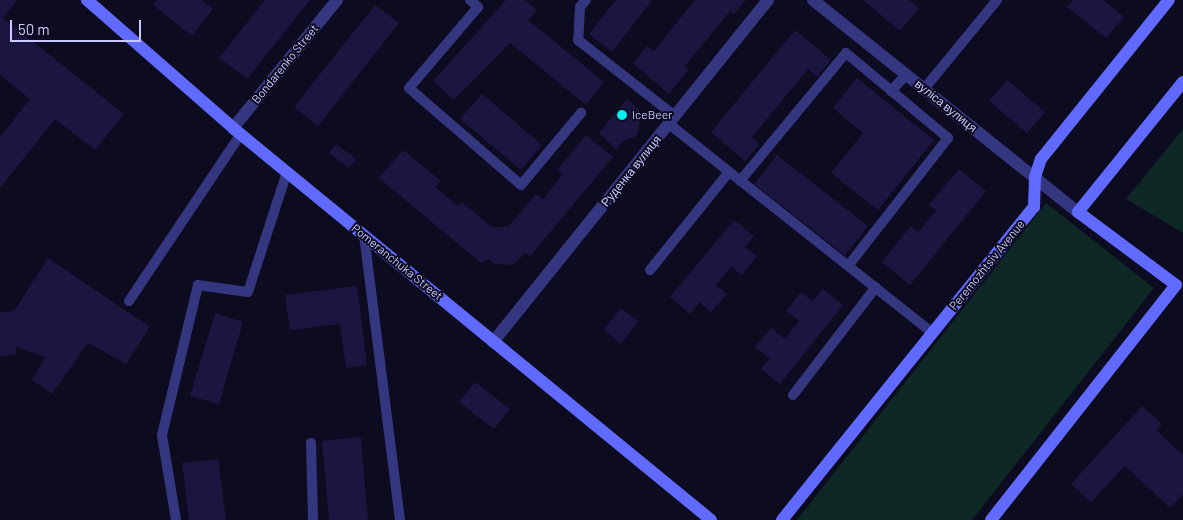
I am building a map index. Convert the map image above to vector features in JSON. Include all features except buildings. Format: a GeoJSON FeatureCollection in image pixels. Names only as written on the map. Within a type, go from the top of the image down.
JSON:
{"type":"FeatureCollection","features":[{"type":"Feature","properties":{"kind":"street","name":"Pomeranchuka Street"},"geometry":{"type":"LineString","coordinates":[[87,0],[237,131],[711,520]]}},
{"type":"Feature","properties":{"kind":"street","name":"Bondarenko Street"},"geometry":{"type":"LineString","coordinates":[[237,131],[337,0]]}},
{"type":"Feature","properties":{"kind":"street","name":"Руденка вулиця"},"geometry":{"type":"LineString","coordinates":[[493,342],[768,0]]}},
{"type":"Feature","properties":{"kind":"street","name":"вуліса вулиця"},"geometry":{"type":"LineString","coordinates":[[813,0],[1078,212]]}},
{"type":"Feature","properties":{"kind":"street","name":"Peremozhtsiv Avenue"},"geometry":{"type":"LineString","coordinates":[[782,520],[1034,207],[1035,177],[1040,159],[1169,0]]}},
{"type":"Feature","properties":{"kind":"street"},"geometry":{"type":"LineString","coordinates":[[991,520],[1180,286],[1078,212],[1183,82]]}},
{"type":"Feature","properties":{"kind":"lane"},"geometry":{"type":"LineString","coordinates":[[470,0],[478,7],[410,88],[521,185],[581,113]]}},
{"type":"Feature","properties":{"kind":"lane"},"geometry":{"type":"LineString","coordinates":[[586,0],[580,7],[578,40],[672,120],[729,172],[933,332]]}},
{"type":"Feature","properties":{"kind":"lane"},"geometry":{"type":"LineString","coordinates":[[924,89],[997,0]]}},
{"type":"Feature","properties":{"kind":"lane"},"geometry":{"type":"LineString","coordinates":[[740,181],[846,53],[948,138],[848,266]]}},
{"type":"Feature","properties":{"kind":"lane"},"geometry":{"type":"LineString","coordinates":[[891,91],[906,75]]}},
{"type":"Feature","properties":{"kind":"lane"},"geometry":{"type":"LineString","coordinates":[[129,301],[237,131]]}},
{"type":"Feature","properties":{"kind":"lane"},"geometry":{"type":"LineString","coordinates":[[176,520],[162,435],[198,285],[248,292],[287,172]]}},
{"type":"Feature","properties":{"kind":"lane"},"geometry":{"type":"LineString","coordinates":[[650,270],[729,172]]}},
{"type":"Feature","properties":{"kind":"lane"},"geometry":{"type":"LineString","coordinates":[[364,236],[400,520]]}},
{"type":"Feature","properties":{"kind":"lane"},"geometry":{"type":"LineString","coordinates":[[793,394],[876,287]]}},
{"type":"Feature","properties":{"kind":"lane"},"geometry":{"type":"LineString","coordinates":[[311,443],[313,520]]}},
{"type":"Feature","properties":{"kind":"green space"},"geometry":{"type":"Polygon","coordinates":[[[1183,129],[1183,233],[1126,199],[1183,129]]]}},
{"type":"Feature","properties":{"kind":"green space"},"geometry":{"type":"Polygon","coordinates":[[[1046,203],[1154,288],[972,520],[797,520],[1046,203]]]}},
{"type":"Feature","properties":{"kind":"place","name":"IceBeer"},"geometry":{"type":"Point","coordinates":[622,115]}}]}
